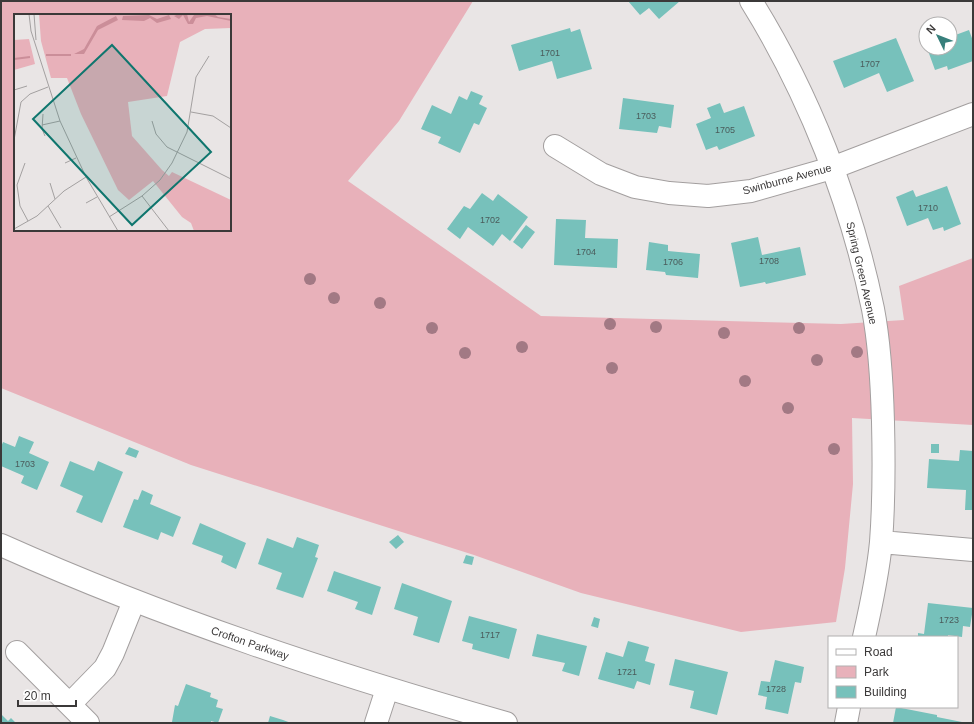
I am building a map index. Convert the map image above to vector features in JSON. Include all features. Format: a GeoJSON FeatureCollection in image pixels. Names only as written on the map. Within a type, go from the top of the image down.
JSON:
{"type":"FeatureCollection","features":[{"type":"Feature","properties":{"kind":"street","name":"Spring Green Avenue"},"geometry":{"type":"LineString","coordinates":[[751,1],[766,26],[804,101],[832,168],[857,243],[873,310],[882,384],[884,467],[881,542],[864,636]]}},
{"type":"Feature","properties":{"kind":"street","name":"Swinburne Avenue"},"geometry":{"type":"LineString","coordinates":[[555,146],[601,174],[636,186],[669,193],[708,196],[751,192],[832,168],[973,114]]}},
{"type":"Feature","properties":{"kind":"street"},"geometry":{"type":"LineString","coordinates":[[881,542],[973,550]]}},
{"type":"Feature","properties":{"kind":"street","name":"Crofton Parkway"},"geometry":{"type":"LineString","coordinates":[[1,545],[134,601],[253,644],[387,689],[506,723]]}},
{"type":"Feature","properties":{"kind":"street"},"geometry":{"type":"LineString","coordinates":[[70,704],[105,668],[113,653],[134,601]]}},
{"type":"Feature","properties":{"kind":"street"},"geometry":{"type":"LineString","coordinates":[[17,652],[88,723]]}},
{"type":"Feature","properties":{"kind":"street"},"geometry":{"type":"LineString","coordinates":[[376,723],[387,689]]}},
{"type":"Feature","properties":{"kind":"street"},"geometry":{"type":"LineString","coordinates":[[846,723],[849,708]]}},
{"type":"Feature","properties":{"kind":"green space"},"geometry":{"type":"Polygon","coordinates":[[[1,1],[473,1],[399,121],[348,181],[541,316],[841,324],[904,320],[899,286],[973,258],[973,425],[852,418],[853,484],[845,568],[836,622],[741,632],[581,593],[474,555],[191,465],[1,388],[1,1]]]}},
{"type":"Feature","properties":{"kind":"building"},"geometry":{"type":"Polygon","coordinates":[[[628,1],[680,1],[659,19],[649,8],[640,15],[628,1]]]}},
{"type":"Feature","properties":{"kind":"building"},"geometry":{"type":"Polygon","coordinates":[[[570,28],[571,32],[580,29],[592,69],[557,79],[552,61],[519,71],[511,45],[570,28]]]}},
{"type":"Feature","properties":{"kind":"building"},"geometry":{"type":"Polygon","coordinates":[[[969,30],[973,41],[973,61],[948,70],[947,66],[935,70],[930,56],[958,56],[958,34],[969,30]]]}},
{"type":"Feature","properties":{"kind":"building"},"geometry":{"type":"Polygon","coordinates":[[[896,38],[914,81],[887,92],[879,73],[844,88],[833,61],[896,38]]]}},
{"type":"Feature","properties":{"kind":"building"},"geometry":{"type":"Polygon","coordinates":[[[471,91],[483,96],[479,104],[487,108],[479,125],[474,123],[460,153],[438,143],[441,137],[421,129],[432,105],[451,114],[459,96],[467,100],[471,91]]]}},
{"type":"Feature","properties":{"kind":"building"},"geometry":{"type":"Polygon","coordinates":[[[623,98],[674,105],[671,128],[659,126],[657,133],[619,129],[623,98]]]}},
{"type":"Feature","properties":{"kind":"building"},"geometry":{"type":"Polygon","coordinates":[[[720,103],[724,113],[744,106],[755,136],[719,150],[717,146],[706,150],[696,124],[711,118],[707,108],[720,103]]]}},
{"type":"Feature","properties":{"kind":"building"},"geometry":{"type":"Polygon","coordinates":[[[947,186],[961,224],[944,231],[943,227],[933,230],[928,218],[907,226],[896,197],[913,190],[916,197],[947,186]]]}},
{"type":"Feature","properties":{"kind":"building"},"geometry":{"type":"Polygon","coordinates":[[[482,193],[493,201],[498,194],[528,217],[510,241],[502,234],[493,246],[468,227],[460,239],[447,229],[464,206],[470,209],[482,193]]]}},
{"type":"Feature","properties":{"kind":"building"},"geometry":{"type":"Polygon","coordinates":[[[556,219],[586,220],[585,238],[618,239],[617,268],[554,265],[556,219]]]}},
{"type":"Feature","properties":{"kind":"building"},"geometry":{"type":"Polygon","coordinates":[[[526,225],[535,232],[522,249],[513,242],[526,225]]]}},
{"type":"Feature","properties":{"kind":"building"},"geometry":{"type":"Polygon","coordinates":[[[758,237],[762,255],[800,247],[806,275],[766,284],[765,282],[740,287],[731,243],[758,237]]]}},
{"type":"Feature","properties":{"kind":"building"},"geometry":{"type":"Polygon","coordinates":[[[649,242],[668,245],[668,251],[700,254],[698,278],[666,275],[665,272],[646,270],[649,242]]]}},
{"type":"Feature","properties":{"kind":"building"},"geometry":{"type":"Polygon","coordinates":[[[19,436],[34,442],[29,453],[49,462],[37,490],[21,483],[24,476],[1,466],[1,447],[3,442],[15,447],[19,436]]]}},
{"type":"Feature","properties":{"kind":"building"},"geometry":{"type":"Polygon","coordinates":[[[931,444],[939,444],[939,453],[931,453],[931,444]]]}},
{"type":"Feature","properties":{"kind":"building"},"geometry":{"type":"Polygon","coordinates":[[[129,447],[139,451],[136,458],[125,454],[129,447]]]}},
{"type":"Feature","properties":{"kind":"building"},"geometry":{"type":"Polygon","coordinates":[[[960,450],[973,451],[973,510],[965,510],[966,490],[927,488],[929,459],[959,461],[960,450]]]}},
{"type":"Feature","properties":{"kind":"building"},"geometry":{"type":"Polygon","coordinates":[[[70,461],[94,471],[98,461],[123,472],[102,523],[76,512],[83,496],[60,486],[70,461]]]}},
{"type":"Feature","properties":{"kind":"building"},"geometry":{"type":"Polygon","coordinates":[[[142,490],[153,495],[150,504],[181,517],[173,537],[161,532],[158,540],[123,527],[134,499],[138,500],[142,490]]]}},
{"type":"Feature","properties":{"kind":"building"},"geometry":{"type":"Polygon","coordinates":[[[200,523],[246,543],[236,569],[221,562],[223,556],[192,544],[200,523]]]}},
{"type":"Feature","properties":{"kind":"building"},"geometry":{"type":"Polygon","coordinates":[[[398,535],[404,542],[396,549],[389,542],[398,535]]]}},
{"type":"Feature","properties":{"kind":"building"},"geometry":{"type":"Polygon","coordinates":[[[297,537],[319,545],[315,557],[318,558],[303,598],[276,589],[282,573],[258,564],[267,538],[293,548],[297,537]]]}},
{"type":"Feature","properties":{"kind":"building"},"geometry":{"type":"Polygon","coordinates":[[[466,555],[474,557],[472,565],[463,563],[466,555]]]}},
{"type":"Feature","properties":{"kind":"building"},"geometry":{"type":"Polygon","coordinates":[[[334,571],[381,587],[372,615],[355,609],[358,602],[327,591],[334,571]]]}},
{"type":"Feature","properties":{"kind":"building"},"geometry":{"type":"Polygon","coordinates":[[[402,583],[452,601],[439,643],[413,635],[418,617],[394,609],[402,583]]]}},
{"type":"Feature","properties":{"kind":"building"},"geometry":{"type":"Polygon","coordinates":[[[928,603],[973,608],[970,627],[963,626],[962,637],[948,635],[918,636],[918,633],[924,634],[928,603]]]}},
{"type":"Feature","properties":{"kind":"building"},"geometry":{"type":"Polygon","coordinates":[[[469,616],[517,629],[509,659],[472,649],[473,644],[462,641],[469,616]]]}},
{"type":"Feature","properties":{"kind":"building"},"geometry":{"type":"Polygon","coordinates":[[[594,617],[600,619],[598,628],[591,626],[594,617]]]}},
{"type":"Feature","properties":{"kind":"building"},"geometry":{"type":"Polygon","coordinates":[[[537,634],[587,646],[579,676],[562,671],[565,663],[532,656],[537,634]]]}},
{"type":"Feature","properties":{"kind":"building"},"geometry":{"type":"Polygon","coordinates":[[[628,641],[649,647],[645,661],[655,664],[650,685],[637,681],[634,689],[598,679],[606,652],[623,657],[628,641]]]}},
{"type":"Feature","properties":{"kind":"building"},"geometry":{"type":"Polygon","coordinates":[[[675,659],[728,672],[717,715],[690,708],[694,691],[669,685],[675,659]]]}},
{"type":"Feature","properties":{"kind":"building"},"geometry":{"type":"Polygon","coordinates":[[[775,660],[804,667],[801,683],[795,682],[788,714],[765,709],[767,697],[758,695],[761,681],[770,682],[775,660]]]}},
{"type":"Feature","properties":{"kind":"building"},"geometry":{"type":"Polygon","coordinates":[[[186,684],[211,693],[210,697],[218,700],[216,707],[223,709],[218,723],[211,721],[211,723],[172,722],[175,705],[178,706],[186,684]]]}},
{"type":"Feature","properties":{"kind":"building"},"geometry":{"type":"Polygon","coordinates":[[[896,708],[937,715],[937,717],[962,722],[962,723],[893,723],[896,708]]]}},
{"type":"Feature","properties":{"kind":"building"},"geometry":{"type":"Polygon","coordinates":[[[1,714],[8,721],[11,718],[16,723],[1,723],[1,714]]]}},
{"type":"Feature","properties":{"kind":"building"},"geometry":{"type":"Polygon","coordinates":[[[270,716],[283,720],[291,723],[268,723],[270,716]]]}}]}
